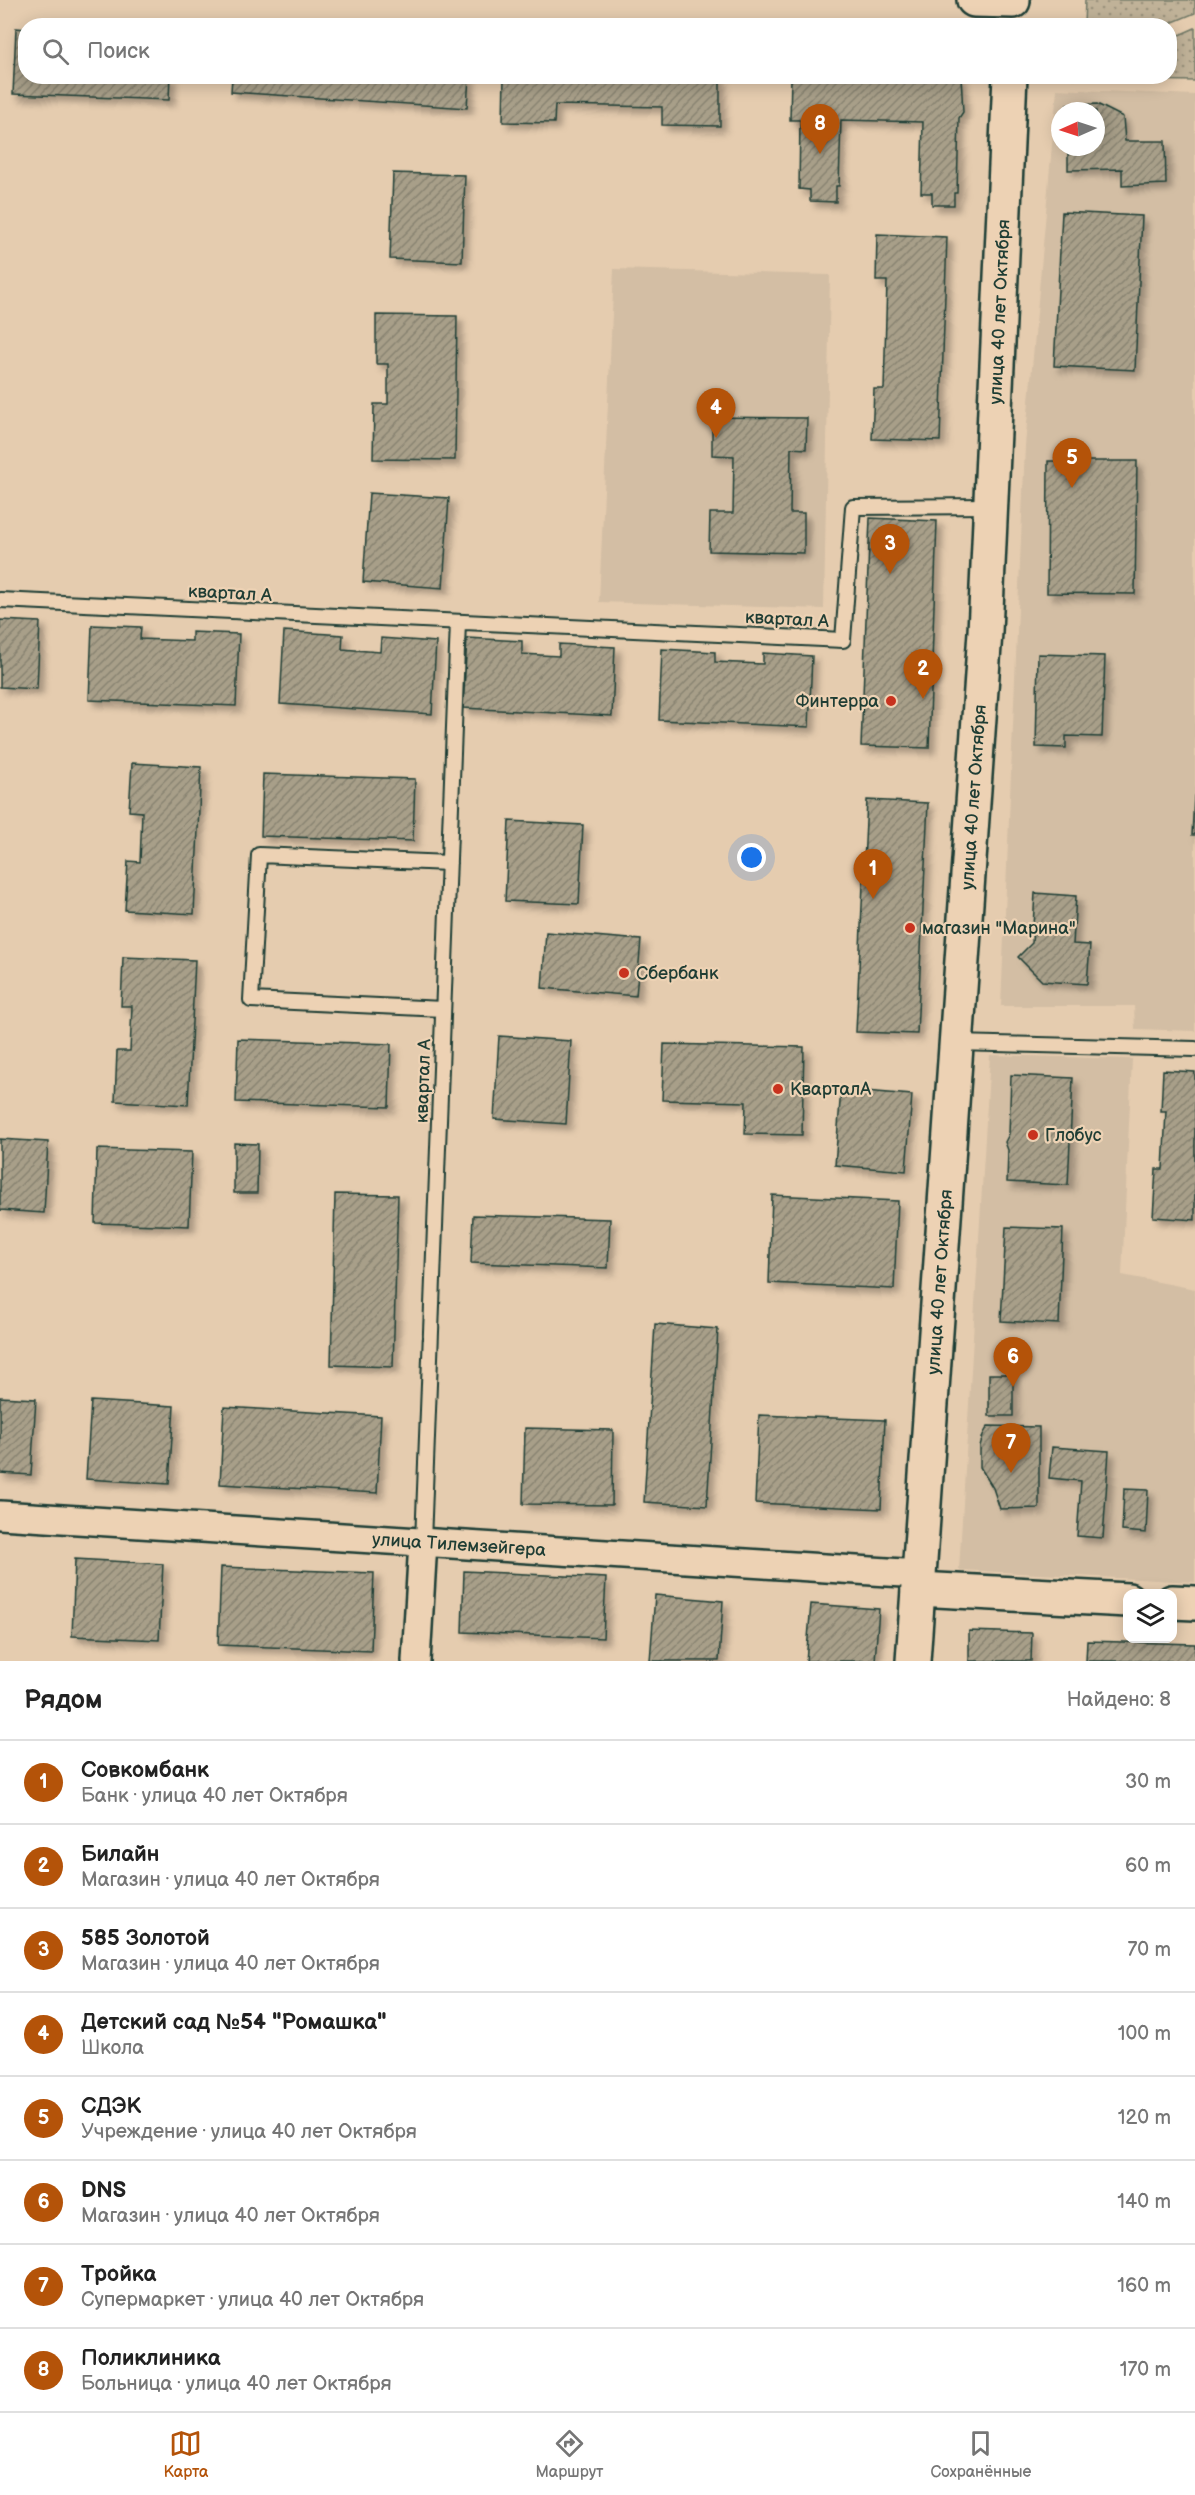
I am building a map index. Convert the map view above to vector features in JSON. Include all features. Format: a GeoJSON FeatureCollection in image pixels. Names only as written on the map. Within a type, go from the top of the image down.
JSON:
{"type":"FeatureCollection","features":[{"type":"Feature","properties":{"kind":"street"},"geometry":{"type":"LineString","coordinates":[[974,0],[1013,9]]}},
{"type":"Feature","properties":{"kind":"street","name":"улица 40 лет Октября"},"geometry":{"type":"LineString","coordinates":[[913,1661],[985,632],[1010,84]]}},
{"type":"Feature","properties":{"kind":"street","name":"улица Тилемзейгера"},"geometry":{"type":"LineString","coordinates":[[0,1515],[423,1542],[1123,1600]]}},
{"type":"Feature","properties":{"kind":"street"},"geometry":{"type":"LineString","coordinates":[[416,1661],[423,1542]]}},
{"type":"Feature","properties":{"kind":"street"},"geometry":{"type":"LineString","coordinates":[[1177,1602],[1195,1603]]}},
{"type":"Feature","properties":{"kind":"lane","name":"квартал А"},"geometry":{"type":"LineString","coordinates":[[0,600],[843,640],[853,507],[990,506]]}},
{"type":"Feature","properties":{"kind":"lane","name":"квартал А"},"geometry":{"type":"LineString","coordinates":[[423,1542],[458,622]]}},
{"type":"Feature","properties":{"kind":"lane"},"geometry":{"type":"LineString","coordinates":[[443,1009],[251,1000],[259,855],[449,863]]}},
{"type":"Feature","properties":{"kind":"lane"},"geometry":{"type":"LineString","coordinates":[[956,1043],[1195,1049]]}},
{"type":"Feature","properties":{"kind":"shaded area"},"geometry":{"type":"Polygon","coordinates":[[[1085,0],[1195,0],[1195,13],[1177,20],[1177,18],[1084,18],[1085,0]]]}},
{"type":"Feature","properties":{"kind":"shaded area"},"geometry":{"type":"Polygon","coordinates":[[[1195,28],[1195,81],[1177,81],[1177,36],[1195,28]]]}},
{"type":"Feature","properties":{"kind":"shaded area"},"geometry":{"type":"Polygon","coordinates":[[[1057,89],[1195,95],[1195,1031],[1135,1029],[1134,1006],[1001,1006],[1025,446],[1051,156],[1105,156],[1105,102],[1056,102],[1057,89]]]}},
{"type":"Feature","properties":{"kind":"shaded area"},"geometry":{"type":"Polygon","coordinates":[[[614,269],[830,275],[824,609],[599,602],[614,269]]]}},
{"type":"Feature","properties":{"kind":"shaded area"},"geometry":{"type":"Polygon","coordinates":[[[990,1055],[1132,1059],[1122,1275],[1195,1289],[1195,1582],[959,1570],[990,1055]]]}},
{"type":"Feature","properties":{"kind":"building"},"geometry":{"type":"Polygon","coordinates":[[[16,28],[18,28],[18,84],[170,84],[169,100],[13,94],[16,28]]]}},
{"type":"Feature","properties":{"kind":"building"},"geometry":{"type":"Polygon","coordinates":[[[232,84],[468,84],[467,108],[231,92],[232,84]]]}},
{"type":"Feature","properties":{"kind":"building"},"geometry":{"type":"Polygon","coordinates":[[[504,84],[720,84],[720,126],[662,125],[662,107],[555,105],[554,123],[503,122],[504,84]]]}},
{"type":"Feature","properties":{"kind":"building"},"geometry":{"type":"Polygon","coordinates":[[[791,84],[961,84],[963,112],[959,118],[957,193],[954,193],[954,205],[932,205],[932,193],[921,193],[923,122],[841,120],[839,186],[836,186],[836,202],[810,201],[810,190],[799,189],[800,120],[790,120],[791,84]]]}},
{"type":"Feature","properties":{"kind":"building"},"geometry":{"type":"Polygon","coordinates":[[[1105,108],[1123,117],[1125,141],[1165,141],[1166,184],[1122,186],[1122,169],[1068,170],[1068,156],[1105,156],[1105,108]]]}},
{"type":"Feature","properties":{"kind":"building"},"geometry":{"type":"Polygon","coordinates":[[[393,173],[465,175],[462,262],[390,259],[393,173]]]}},
{"type":"Feature","properties":{"kind":"building"},"geometry":{"type":"Polygon","coordinates":[[[1062,212],[1142,216],[1135,370],[1054,366],[1062,212]]]}},
{"type":"Feature","properties":{"kind":"building"},"geometry":{"type":"Polygon","coordinates":[[[877,234],[947,237],[940,441],[872,439],[874,389],[884,389],[887,281],[876,281],[877,234]]]}},
{"type":"Feature","properties":{"kind":"building"},"geometry":{"type":"Polygon","coordinates":[[[376,315],[457,316],[455,460],[373,459],[374,404],[388,404],[388,364],[376,364],[376,315]]]}},
{"type":"Feature","properties":{"kind":"building"},"geometry":{"type":"Polygon","coordinates":[[[712,417],[807,418],[806,449],[791,448],[790,513],[804,513],[804,553],[709,551],[710,513],[733,513],[734,456],[712,455],[712,417]]]}},
{"type":"Feature","properties":{"kind":"building"},"geometry":{"type":"Polygon","coordinates":[[[1048,461],[1137,461],[1135,594],[1047,593],[1048,461]]]}},
{"type":"Feature","properties":{"kind":"building"},"geometry":{"type":"Polygon","coordinates":[[[369,493],[449,498],[443,588],[363,582],[369,493]]]}},
{"type":"Feature","properties":{"kind":"building"},"geometry":{"type":"Polygon","coordinates":[[[870,518],[937,521],[929,748],[861,746],[870,518]]]}},
{"type":"Feature","properties":{"kind":"building"},"geometry":{"type":"Polygon","coordinates":[[[0,620],[40,622],[37,689],[0,687],[0,620]]]}},
{"type":"Feature","properties":{"kind":"building"},"geometry":{"type":"Polygon","coordinates":[[[92,625],[141,627],[140,639],[192,641],[192,632],[239,634],[236,706],[89,700],[92,625]]]}},
{"type":"Feature","properties":{"kind":"building"},"geometry":{"type":"Polygon","coordinates":[[[284,631],[343,635],[342,649],[380,652],[381,638],[436,642],[432,714],[280,704],[284,631]]]}},
{"type":"Feature","properties":{"kind":"building"},"geometry":{"type":"Polygon","coordinates":[[[467,638],[522,641],[522,654],[559,656],[559,644],[615,647],[612,716],[463,708],[467,638]]]}},
{"type":"Feature","properties":{"kind":"building"},"geometry":{"type":"Polygon","coordinates":[[[662,649],[715,652],[715,662],[763,664],[763,653],[812,656],[809,727],[659,720],[662,649]]]}},
{"type":"Feature","properties":{"kind":"building"},"geometry":{"type":"Polygon","coordinates":[[[1038,654],[1105,656],[1102,737],[1066,736],[1066,748],[1036,747],[1038,654]]]}},
{"type":"Feature","properties":{"kind":"building"},"geometry":{"type":"Polygon","coordinates":[[[132,763],[201,767],[194,914],[125,910],[128,861],[140,862],[142,812],[129,811],[132,763]]]}},
{"type":"Feature","properties":{"kind":"building"},"geometry":{"type":"Polygon","coordinates":[[[263,774],[415,779],[413,841],[261,836],[263,774]]]}},
{"type":"Feature","properties":{"kind":"building"},"geometry":{"type":"Polygon","coordinates":[[[1194,796],[1195,835],[1192,835],[1194,796]]]}},
{"type":"Feature","properties":{"kind":"building"},"geometry":{"type":"Polygon","coordinates":[[[867,800],[928,803],[917,1034],[856,1032],[867,800]]]}},
{"type":"Feature","properties":{"kind":"building"},"geometry":{"type":"Polygon","coordinates":[[[509,821],[583,825],[579,904],[505,901],[509,821]]]}},
{"type":"Feature","properties":{"kind":"building"},"geometry":{"type":"Polygon","coordinates":[[[1035,893],[1076,896],[1073,944],[1090,945],[1087,984],[1042,981],[1018,957],[1032,943],[1035,893]]]}},
{"type":"Feature","properties":{"kind":"building"},"geometry":{"type":"Polygon","coordinates":[[[546,932],[641,940],[636,996],[542,988],[546,932]]]}},
{"type":"Feature","properties":{"kind":"building"},"geometry":{"type":"Polygon","coordinates":[[[123,957],[195,960],[188,1105],[115,1101],[117,1051],[130,1051],[132,1006],[121,1006],[123,957]]]}},
{"type":"Feature","properties":{"kind":"building"},"geometry":{"type":"Polygon","coordinates":[[[499,1036],[571,1041],[566,1124],[494,1119],[499,1036]]]}},
{"type":"Feature","properties":{"kind":"building"},"geometry":{"type":"Polygon","coordinates":[[[238,1039],[391,1044],[389,1107],[236,1102],[238,1039]]]}},
{"type":"Feature","properties":{"kind":"building"},"geometry":{"type":"Polygon","coordinates":[[[664,1044],[804,1047],[802,1135],[745,1134],[746,1102],[662,1100],[664,1044]]]}},
{"type":"Feature","properties":{"kind":"building"},"geometry":{"type":"Polygon","coordinates":[[[1163,1070],[1195,1072],[1195,1220],[1153,1217],[1156,1169],[1163,1169],[1166,1111],[1161,1111],[1163,1070]]]}},
{"type":"Feature","properties":{"kind":"building"},"geometry":{"type":"Polygon","coordinates":[[[1011,1075],[1073,1078],[1068,1185],[1007,1182],[1008,1150],[1005,1142],[1009,1134],[1011,1075]]]}},
{"type":"Feature","properties":{"kind":"building"},"geometry":{"type":"Polygon","coordinates":[[[841,1089],[912,1095],[906,1171],[835,1165],[841,1089]]]}},
{"type":"Feature","properties":{"kind":"building"},"geometry":{"type":"Polygon","coordinates":[[[0,1139],[48,1142],[44,1213],[0,1210],[0,1139]]]}},
{"type":"Feature","properties":{"kind":"building"},"geometry":{"type":"Polygon","coordinates":[[[234,1143],[258,1144],[257,1193],[234,1193],[234,1143]]]}},
{"type":"Feature","properties":{"kind":"building"},"geometry":{"type":"Polygon","coordinates":[[[97,1149],[192,1152],[189,1226],[95,1223],[97,1149]]]}},
{"type":"Feature","properties":{"kind":"building"},"geometry":{"type":"Polygon","coordinates":[[[335,1194],[398,1195],[393,1367],[331,1365],[335,1194]]]}},
{"type":"Feature","properties":{"kind":"building"},"geometry":{"type":"Polygon","coordinates":[[[772,1195],[898,1201],[894,1289],[769,1283],[772,1195]]]}},
{"type":"Feature","properties":{"kind":"building"},"geometry":{"type":"Polygon","coordinates":[[[473,1215],[610,1219],[608,1268],[471,1263],[473,1215]]]}},
{"type":"Feature","properties":{"kind":"building"},"geometry":{"type":"Polygon","coordinates":[[[1006,1227],[1063,1229],[1059,1324],[1001,1321],[1006,1227]]]}},
{"type":"Feature","properties":{"kind":"building"},"geometry":{"type":"Polygon","coordinates":[[[655,1324],[718,1329],[707,1506],[644,1502],[655,1324]]]}},
{"type":"Feature","properties":{"kind":"building"},"geometry":{"type":"Polygon","coordinates":[[[989,1374],[1013,1374],[1013,1416],[989,1416],[989,1374]]]}},
{"type":"Feature","properties":{"kind":"building"},"geometry":{"type":"Polygon","coordinates":[[[0,1397],[36,1399],[31,1475],[0,1473],[0,1397]]]}},
{"type":"Feature","properties":{"kind":"building"},"geometry":{"type":"Polygon","coordinates":[[[91,1401],[174,1406],[169,1484],[86,1479],[91,1401]]]}},
{"type":"Feature","properties":{"kind":"building"},"geometry":{"type":"Polygon","coordinates":[[[224,1407],[381,1416],[377,1493],[220,1484],[224,1407]]]}},
{"type":"Feature","properties":{"kind":"building"},"geometry":{"type":"Polygon","coordinates":[[[759,1415],[885,1420],[881,1509],[755,1503],[759,1415]]]}},
{"type":"Feature","properties":{"kind":"building"},"geometry":{"type":"Polygon","coordinates":[[[988,1426],[1039,1427],[1039,1508],[1000,1509],[993,1488],[980,1467],[980,1446],[988,1426]]]}},
{"type":"Feature","properties":{"kind":"building"},"geometry":{"type":"Polygon","coordinates":[[[525,1428],[613,1430],[612,1505],[523,1504],[525,1428]]]}},
{"type":"Feature","properties":{"kind":"building"},"geometry":{"type":"Polygon","coordinates":[[[1052,1447],[1109,1451],[1103,1538],[1077,1536],[1081,1481],[1049,1478],[1052,1447]]]}},
{"type":"Feature","properties":{"kind":"building"},"geometry":{"type":"Polygon","coordinates":[[[1124,1489],[1148,1490],[1146,1533],[1122,1531],[1124,1489]]]}},
{"type":"Feature","properties":{"kind":"building"},"geometry":{"type":"Polygon","coordinates":[[[75,1559],[163,1564],[159,1640],[72,1636],[75,1559]]]}},
{"type":"Feature","properties":{"kind":"building"},"geometry":{"type":"Polygon","coordinates":[[[221,1567],[374,1573],[371,1651],[218,1645],[221,1567]]]}},
{"type":"Feature","properties":{"kind":"building"},"geometry":{"type":"Polygon","coordinates":[[[464,1571],[606,1578],[603,1638],[462,1632],[464,1571]]]}},
{"type":"Feature","properties":{"kind":"building"},"geometry":{"type":"Polygon","coordinates":[[[655,1595],[723,1601],[719,1661],[650,1661],[655,1595]]]}},
{"type":"Feature","properties":{"kind":"building"},"geometry":{"type":"Polygon","coordinates":[[[811,1604],[879,1609],[875,1661],[806,1661],[811,1604]]]}},
{"type":"Feature","properties":{"kind":"building"},"geometry":{"type":"Polygon","coordinates":[[[969,1631],[1032,1633],[1031,1661],[969,1661],[969,1631]]]}},
{"type":"Feature","properties":{"kind":"building"},"geometry":{"type":"Polygon","coordinates":[[[1087,1641],[1195,1644],[1195,1661],[1086,1661],[1087,1641]]]}},
{"type":"Feature","properties":{"kind":"place","name":"Поликлиника"},"geometry":{"type":"Point","coordinates":[820,154]}},
{"type":"Feature","properties":{"kind":"place","name":"Детский сад №54 \"Ромашка\""},"geometry":{"type":"Point","coordinates":[716,438]}},
{"type":"Feature","properties":{"kind":"place","name":"СДЭК"},"geometry":{"type":"Point","coordinates":[1072,488]}},
{"type":"Feature","properties":{"kind":"place","name":"585 Золотой"},"geometry":{"type":"Point","coordinates":[890,574]}},
{"type":"Feature","properties":{"kind":"place","name":"Билайн"},"geometry":{"type":"Point","coordinates":[923,699]}},
{"type":"Feature","properties":{"kind":"place","name":"Финтерра"},"geometry":{"type":"Point","coordinates":[891,701]}},
{"type":"Feature","properties":{"kind":"place","name":"Совкомбанк"},"geometry":{"type":"Point","coordinates":[873,899]}},
{"type":"Feature","properties":{"kind":"place","name":"магазин \"Марина\""},"geometry":{"type":"Point","coordinates":[910,928]}},
{"type":"Feature","properties":{"kind":"place","name":"Сбербанк"},"geometry":{"type":"Point","coordinates":[624,973]}},
{"type":"Feature","properties":{"kind":"place","name":"КварталА"},"geometry":{"type":"Point","coordinates":[778,1089]}},
{"type":"Feature","properties":{"kind":"place","name":"Глобус"},"geometry":{"type":"Point","coordinates":[1033,1135]}},
{"type":"Feature","properties":{"kind":"place","name":"DNS"},"geometry":{"type":"Point","coordinates":[1013,1387]}},
{"type":"Feature","properties":{"kind":"place","name":"Тройка"},"geometry":{"type":"Point","coordinates":[1011,1473]}}]}
